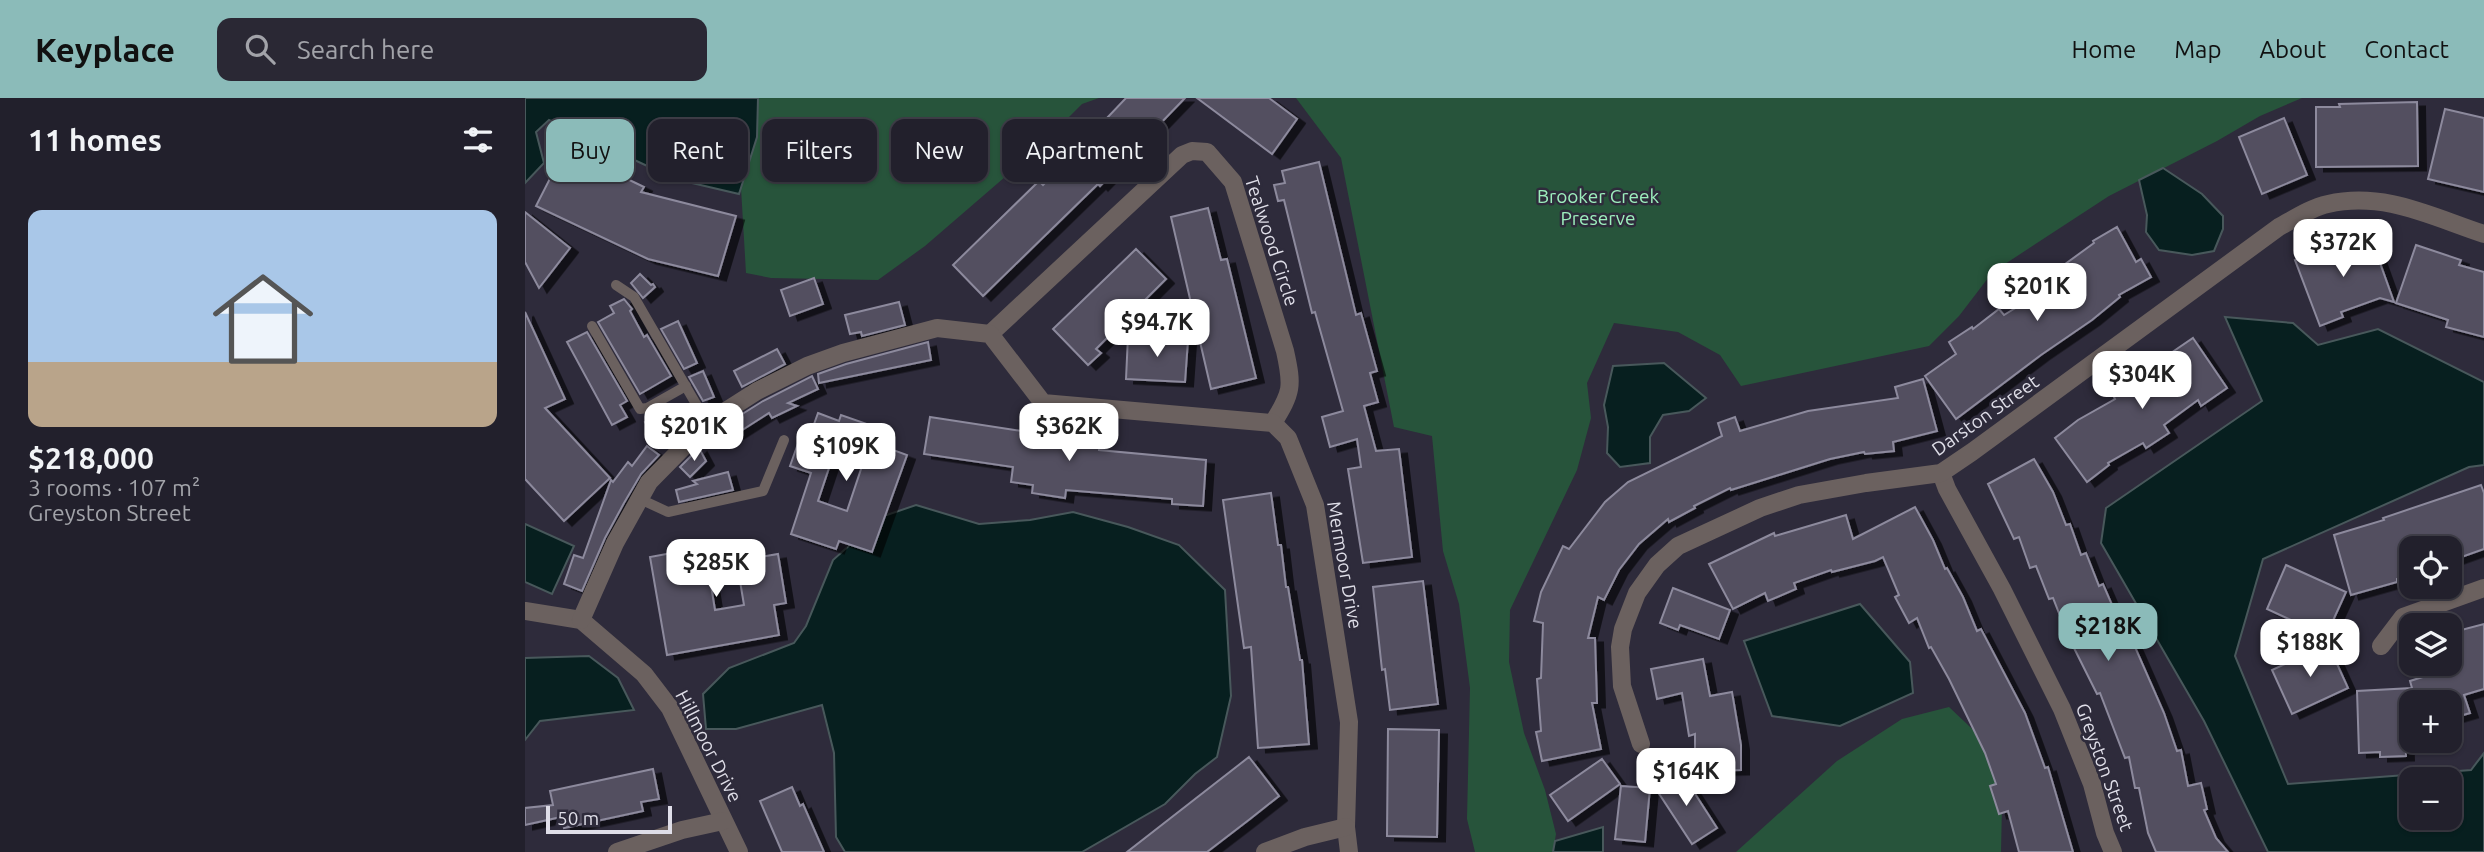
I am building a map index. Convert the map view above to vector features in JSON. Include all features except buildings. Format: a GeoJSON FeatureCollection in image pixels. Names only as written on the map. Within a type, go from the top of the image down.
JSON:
{"type":"FeatureCollection","features":[{"type":"Feature","properties":{"kind":"street","name":"Tealwood Circle"},"geometry":{"type":"LineString","coordinates":[[990,334],[1182,155],[1192,151],[1207,152],[1233,182],[1291,375],[1289,397],[1273,423]]}},
{"type":"Feature","properties":{"kind":"street","name":"Darston Street"},"geometry":{"type":"LineString","coordinates":[[1641,744],[1622,686],[1619,647],[1637,593],[1657,565],[1678,546],[1760,508],[1786,499],[1866,483],[1941,473],[2279,227],[2309,211],[2328,204],[2367,201],[2389,203],[2414,208],[2445,222],[2484,234]]}},
{"type":"Feature","properties":{"kind":"street"},"geometry":{"type":"LineString","coordinates":[[525,611],[581,620],[615,543],[649,482],[707,423],[757,391],[807,366],[843,352],[937,328],[990,334],[1043,402],[1273,423]]}},
{"type":"Feature","properties":{"kind":"street","name":"Mermoor Drive"},"geometry":{"type":"LineString","coordinates":[[1273,423],[1288,439],[1315,505],[1349,722],[1346,827],[1349,852]]}},
{"type":"Feature","properties":{"kind":"street","name":"Greyston Street"},"geometry":{"type":"LineString","coordinates":[[1941,473],[2062,709],[2092,784],[2113,852]]}},
{"type":"Feature","properties":{"kind":"street"},"geometry":{"type":"LineString","coordinates":[[2381,646],[2403,617],[2484,589]]}},
{"type":"Feature","properties":{"kind":"street","name":"Hillmoor Drive"},"geometry":{"type":"LineString","coordinates":[[581,620],[644,674],[670,708],[739,852]]}},
{"type":"Feature","properties":{"kind":"street"},"geometry":{"type":"LineString","coordinates":[[617,852],[682,830],[723,821]]}},
{"type":"Feature","properties":{"kind":"street"},"geometry":{"type":"LineString","coordinates":[[1265,852],[1305,837],[1346,827]]}},
{"type":"Feature","properties":{"kind":"lane"},"geometry":{"type":"LineString","coordinates":[[616,285],[634,297],[707,423]]}},
{"type":"Feature","properties":{"kind":"lane"},"geometry":{"type":"LineString","coordinates":[[591,326],[640,409],[647,408],[686,386]]}},
{"type":"Feature","properties":{"kind":"lane"},"geometry":{"type":"LineString","coordinates":[[640,499],[668,512],[763,491],[784,440]]}},
{"type":"Feature","properties":{"kind":"green space"},"geometry":{"type":"Polygon","coordinates":[[[758,98],[1099,98],[1082,104],[1067,119],[1002,119],[1002,180],[925,246],[878,280],[771,278],[746,273],[741,188],[743,182],[748,182],[748,166],[757,137],[758,98]]]}},
{"type":"Feature","properties":{"kind":"green space","name":"Brooker Creek Preserve"},"geometry":{"type":"Polygon","coordinates":[[[1296,98],[2302,98],[2260,116],[2109,196],[1995,269],[1959,316],[1929,346],[1741,386],[1720,355],[1678,332],[1614,323],[1587,383],[1591,418],[1577,470],[1510,610],[1509,662],[1524,733],[1545,790],[1556,834],[1553,852],[1475,852],[1467,819],[1470,688],[1459,604],[1443,551],[1432,436],[1394,427],[1341,158],[1296,98]]]}},
{"type":"Feature","properties":{"kind":"green space"},"geometry":{"type":"Polygon","coordinates":[[[1949,707],[1986,742],[2002,804],[2001,852],[1736,852],[1837,761],[1902,719],[1949,707]]]}},
{"type":"Feature","properties":{"kind":"shaded area"},"geometry":{"type":"Polygon","coordinates":[[[525,98],[758,98],[757,137],[748,166],[748,119],[648,119],[648,166],[634,160],[634,119],[546,119],[546,123],[536,132],[544,163],[525,183],[525,98]]]}},
{"type":"Feature","properties":{"kind":"shaded area"},"geometry":{"type":"Polygon","coordinates":[[[2163,168],[2202,194],[2223,216],[2223,229],[2214,251],[2192,255],[2159,250],[2146,232],[2147,215],[2139,180],[2163,168]]]}},
{"type":"Feature","properties":{"kind":"shaded area"},"geometry":{"type":"Polygon","coordinates":[[[688,182],[743,182],[739,194],[688,182]]]}},
{"type":"Feature","properties":{"kind":"shaded area"},"geometry":{"type":"Polygon","coordinates":[[[2225,317],[2293,323],[2318,345],[2378,329],[2484,382],[2484,465],[2469,467],[2263,559],[2235,656],[2288,784],[2399,776],[2399,830],[2462,830],[2462,771],[2471,770],[2484,753],[2484,852],[2268,852],[2204,721],[2101,543],[2106,508],[2262,401],[2225,317]]]}},
{"type":"Feature","properties":{"kind":"shaded area"},"geometry":{"type":"Polygon","coordinates":[[[1664,363],[1706,398],[1689,411],[1663,415],[1650,437],[1650,463],[1620,467],[1607,453],[1608,427],[1604,405],[1613,366],[1664,363]]]}},
{"type":"Feature","properties":{"kind":"shaded area"},"geometry":{"type":"Polygon","coordinates":[[[916,505],[979,524],[1030,520],[1073,512],[1179,545],[1225,590],[1231,696],[1217,757],[1195,774],[1165,804],[1082,852],[845,852],[836,837],[834,753],[822,705],[736,729],[706,729],[703,694],[729,668],[794,643],[806,626],[833,560],[881,517],[916,505]]]}},
{"type":"Feature","properties":{"kind":"shaded area"},"geometry":{"type":"Polygon","coordinates":[[[525,524],[574,546],[552,594],[525,582],[525,524]]]}},
{"type":"Feature","properties":{"kind":"shaded area"},"geometry":{"type":"Polygon","coordinates":[[[1860,604],[1910,662],[1913,693],[1840,726],[1772,716],[1744,641],[1860,604]]]}},
{"type":"Feature","properties":{"kind":"shaded area"},"geometry":{"type":"Polygon","coordinates":[[[589,656],[618,678],[634,710],[540,721],[525,740],[525,658],[589,656]]]}},
{"type":"Feature","properties":{"kind":"shaded area"},"geometry":{"type":"Polygon","coordinates":[[[1603,827],[1603,852],[1553,852],[1555,841],[1603,827]]]}}]}
